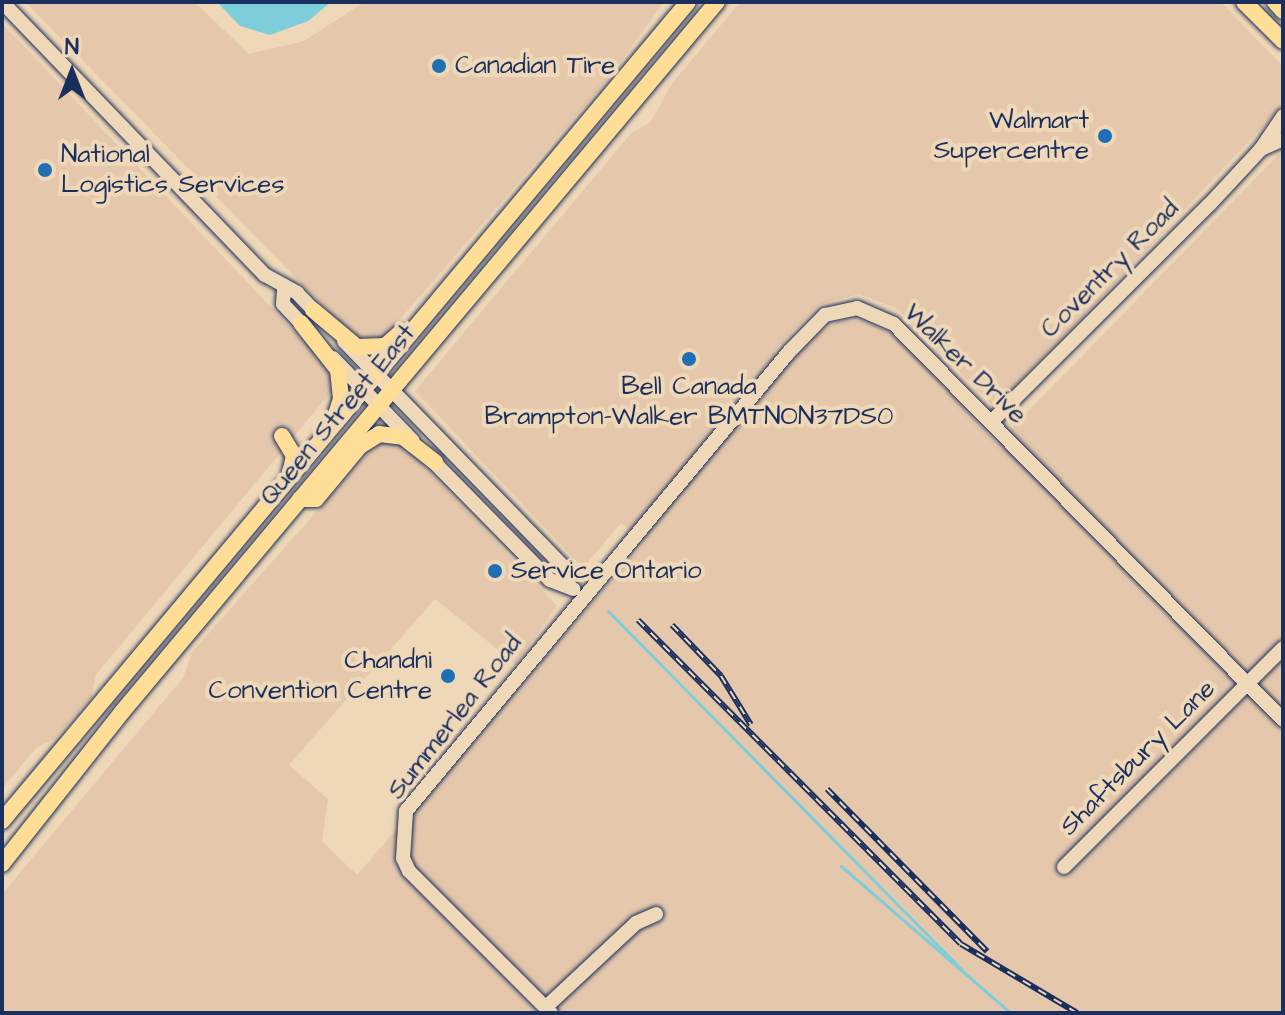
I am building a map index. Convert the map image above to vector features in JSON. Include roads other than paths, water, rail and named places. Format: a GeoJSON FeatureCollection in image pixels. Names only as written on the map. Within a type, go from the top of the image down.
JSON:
{"type":"FeatureCollection","features":[{"type":"Feature","properties":{"kind":"main road","name":"Queen Street East"},"geometry":{"type":"LineString","coordinates":[[2,821],[688,2]]}},
{"type":"Feature","properties":{"kind":"main road","name":"Queen Street East"},"geometry":{"type":"LineString","coordinates":[[2,864],[300,499],[717,2]]}},
{"type":"Feature","properties":{"kind":"main road"},"geometry":{"type":"LineString","coordinates":[[1244,2],[1279,37],[1283,50]]}},
{"type":"Feature","properties":{"kind":"main road"},"geometry":{"type":"LineString","coordinates":[[1275,2],[1283,11]]}},
{"type":"Feature","properties":{"kind":"main road"},"geometry":{"type":"LineString","coordinates":[[313,310],[352,345],[371,349],[390,344],[422,306],[433,306]]}},
{"type":"Feature","properties":{"kind":"main road"},"geometry":{"type":"LineString","coordinates":[[289,477],[294,456],[282,436],[315,446],[339,407],[341,381],[335,363],[301,323]]}},
{"type":"Feature","properties":{"kind":"main road"},"geometry":{"type":"LineString","coordinates":[[300,499],[316,499],[360,446],[379,434],[403,437],[435,462]]}},
{"type":"Feature","properties":{"kind":"street"},"geometry":{"type":"LineString","coordinates":[[2,2],[284,290],[297,293],[563,566],[570,587]]}},
{"type":"Feature","properties":{"kind":"street","name":"Coventry Road"},"geometry":{"type":"LineString","coordinates":[[992,421],[1261,149],[1283,116]]}},
{"type":"Feature","properties":{"kind":"street","name":"Coventry Road"},"geometry":{"type":"LineString","coordinates":[[1261,149],[1283,139]]}},
{"type":"Feature","properties":{"kind":"street"},"geometry":{"type":"LineString","coordinates":[[284,290],[283,304],[379,405],[550,580],[570,587],[582,597]]}},
{"type":"Feature","properties":{"kind":"street","name":"Walker Drive"},"geometry":{"type":"LineString","coordinates":[[582,597],[813,323],[825,315],[857,308],[878,314],[992,421],[1283,720]]}},
{"type":"Feature","properties":{"kind":"street","name":"Summerlea Road"},"geometry":{"type":"LineString","coordinates":[[548,1010],[409,871],[402,828],[418,794],[582,597]]}},
{"type":"Feature","properties":{"kind":"street","name":"Shaftsbury Lane"},"geometry":{"type":"LineString","coordinates":[[1064,867],[1283,648]]}},
{"type":"Feature","properties":{"kind":"street"},"geometry":{"type":"LineString","coordinates":[[548,1010],[636,923],[656,914]]}},
{"type":"Feature","properties":{"kind":"water"},"geometry":{"type":"Polygon","coordinates":[[[217,2],[331,2],[308,21],[270,35],[240,26],[217,2]]]}},
{"type":"Feature","properties":{"kind":"waterway"},"geometry":{"type":"LineString","coordinates":[[608,611],[964,972]]}},
{"type":"Feature","properties":{"kind":"waterway"},"geometry":{"type":"LineString","coordinates":[[841,866],[1011,1013]]}},
{"type":"Feature","properties":{"kind":"railway"},"geometry":{"type":"LineString","coordinates":[[638,620],[961,944],[1077,1013]]}},
{"type":"Feature","properties":{"kind":"railway"},"geometry":{"type":"LineString","coordinates":[[672,625],[721,676],[751,725]]}},
{"type":"Feature","properties":{"kind":"railway"},"geometry":{"type":"LineString","coordinates":[[827,789],[987,951]]}},
{"type":"Feature","properties":{"kind":"place","name":"Canadian Tire"},"geometry":{"type":"Point","coordinates":[439,66]}},
{"type":"Feature","properties":{"kind":"place","name":"Walmart Supercentre"},"geometry":{"type":"Point","coordinates":[1105,136]}},
{"type":"Feature","properties":{"kind":"place","name":"National Logistics Services"},"geometry":{"type":"Point","coordinates":[45,170]}},
{"type":"Feature","properties":{"kind":"place","name":"Bell Canada Brampton-Walker BMTNON37DS0"},"geometry":{"type":"Point","coordinates":[689,359]}},
{"type":"Feature","properties":{"kind":"place","name":"Service Ontario"},"geometry":{"type":"Point","coordinates":[495,571]}},
{"type":"Feature","properties":{"kind":"place","name":"Chandni Convention Centre"},"geometry":{"type":"Point","coordinates":[448,676]}}]}
